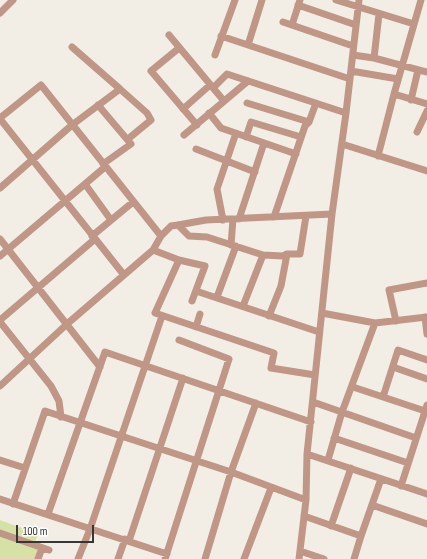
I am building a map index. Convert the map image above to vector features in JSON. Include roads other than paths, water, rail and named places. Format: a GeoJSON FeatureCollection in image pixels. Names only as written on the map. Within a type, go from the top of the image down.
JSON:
{"type":"FeatureCollection","features":[{"type":"Feature","properties":{"kind":"street"},"geometry":{"type":"LineString","coordinates":[[0,13],[13,0]]}},
{"type":"Feature","properties":{"kind":"street"},"geometry":{"type":"LineString","coordinates":[[215,55],[235,0]]}},
{"type":"Feature","properties":{"kind":"street"},"geometry":{"type":"LineString","coordinates":[[248,45],[262,0]]}},
{"type":"Feature","properties":{"kind":"street"},"geometry":{"type":"LineString","coordinates":[[336,0],[358,4],[379,14],[414,24]]}},
{"type":"Feature","properties":{"kind":"street"},"geometry":{"type":"LineString","coordinates":[[378,156],[421,0]]}},
{"type":"Feature","properties":{"kind":"street"},"geometry":{"type":"LineString","coordinates":[[292,25],[299,2],[356,26]]}},
{"type":"Feature","properties":{"kind":"street"},"geometry":{"type":"LineString","coordinates":[[299,559],[306,500],[307,454],[319,332],[358,4]]}},
{"type":"Feature","properties":{"kind":"street"},"geometry":{"type":"LineString","coordinates":[[374,58],[379,14]]}},
{"type":"Feature","properties":{"kind":"street"},"geometry":{"type":"LineString","coordinates":[[283,22],[354,46]]}},
{"type":"Feature","properties":{"kind":"street"},"geometry":{"type":"LineString","coordinates":[[169,35],[224,101]]}},
{"type":"Feature","properties":{"kind":"street"},"geometry":{"type":"LineString","coordinates":[[221,36],[350,79]]}},
{"type":"Feature","properties":{"kind":"street"},"geometry":{"type":"LineString","coordinates":[[72,47],[146,113],[150,120],[128,139]]}},
{"type":"Feature","properties":{"kind":"street"},"geometry":{"type":"LineString","coordinates":[[179,48],[151,71],[197,124]]}},
{"type":"Feature","properties":{"kind":"street"},"geometry":{"type":"LineString","coordinates":[[352,55],[374,58],[427,72]]}},
{"type":"Feature","properties":{"kind":"street"},"geometry":{"type":"LineString","coordinates":[[411,100],[418,70]]}},
{"type":"Feature","properties":{"kind":"street"},"geometry":{"type":"LineString","coordinates":[[351,71],[398,79]]}},
{"type":"Feature","properties":{"kind":"street"},"geometry":{"type":"LineString","coordinates":[[183,108],[228,74],[346,113]]}},
{"type":"Feature","properties":{"kind":"street"},"geometry":{"type":"LineString","coordinates":[[184,134],[248,81]]}},
{"type":"Feature","properties":{"kind":"street"},"geometry":{"type":"LineString","coordinates":[[124,275],[93,238],[0,119],[41,85],[161,236]]}},
{"type":"Feature","properties":{"kind":"street"},"geometry":{"type":"LineString","coordinates":[[0,188],[72,125],[120,89]]}},
{"type":"Feature","properties":{"kind":"street"},"geometry":{"type":"LineString","coordinates":[[394,94],[427,104]]}},
{"type":"Feature","properties":{"kind":"street"},"geometry":{"type":"LineString","coordinates":[[247,103],[309,122]]}},
{"type":"Feature","properties":{"kind":"street"},"geometry":{"type":"LineString","coordinates":[[274,217],[305,126],[309,122],[316,103]]}},
{"type":"Feature","properties":{"kind":"street"},"geometry":{"type":"LineString","coordinates":[[0,256],[85,184],[104,165],[131,144],[98,105]]}},
{"type":"Feature","properties":{"kind":"street"},"geometry":{"type":"LineString","coordinates":[[417,132],[427,111]]}},
{"type":"Feature","properties":{"kind":"street"},"geometry":{"type":"LineString","coordinates":[[209,113],[221,128],[296,154]]}},
{"type":"Feature","properties":{"kind":"street"},"geometry":{"type":"LineString","coordinates":[[246,137],[251,122],[301,137]]}},
{"type":"Feature","properties":{"kind":"street"},"geometry":{"type":"LineString","coordinates":[[223,220],[217,190],[236,133]]}},
{"type":"Feature","properties":{"kind":"street"},"geometry":{"type":"LineString","coordinates":[[218,297],[234,246],[236,219],[255,172],[264,143]]}},
{"type":"Feature","properties":{"kind":"street"},"geometry":{"type":"LineString","coordinates":[[342,144],[427,171]]}},
{"type":"Feature","properties":{"kind":"street"},"geometry":{"type":"LineString","coordinates":[[196,149],[255,172]]}},
{"type":"Feature","properties":{"kind":"street"},"geometry":{"type":"LineString","coordinates":[[85,184],[111,220]]}},
{"type":"Feature","properties":{"kind":"street"},"geometry":{"type":"LineString","coordinates":[[61,417],[59,401],[56,396],[0,321],[111,220],[133,202]]}},
{"type":"Feature","properties":{"kind":"street"},"geometry":{"type":"LineString","coordinates":[[0,386],[67,324],[153,250],[161,236],[171,226],[236,219],[332,214]]}},
{"type":"Feature","properties":{"kind":"street"},"geometry":{"type":"LineString","coordinates":[[178,225],[189,236],[207,237],[263,255],[283,256],[287,254],[300,254],[306,216]]}},
{"type":"Feature","properties":{"kind":"street"},"geometry":{"type":"LineString","coordinates":[[0,239],[100,367]]}},
{"type":"Feature","properties":{"kind":"street"},"geometry":{"type":"LineString","coordinates":[[153,250],[179,260],[205,266],[192,301]]}},
{"type":"Feature","properties":{"kind":"street"},"geometry":{"type":"LineString","coordinates":[[269,316],[281,286],[287,254]]}},
{"type":"Feature","properties":{"kind":"street"},"geometry":{"type":"LineString","coordinates":[[243,306],[263,255]]}},
{"type":"Feature","properties":{"kind":"street"},"geometry":{"type":"LineString","coordinates":[[179,260],[155,313],[274,353],[271,368],[315,374]]}},
{"type":"Feature","properties":{"kind":"street"},"geometry":{"type":"LineString","coordinates":[[396,321],[390,290],[427,283]]}},
{"type":"Feature","properties":{"kind":"street"},"geometry":{"type":"LineString","coordinates":[[196,290],[319,332]]}},
{"type":"Feature","properties":{"kind":"street"},"geometry":{"type":"LineString","coordinates":[[322,313],[375,323],[426,317],[427,334]]}},
{"type":"Feature","properties":{"kind":"street"},"geometry":{"type":"LineString","coordinates":[[196,327],[200,314]]}},
{"type":"Feature","properties":{"kind":"street"},"geometry":{"type":"LineString","coordinates":[[78,559],[90,529],[162,316]]}},
{"type":"Feature","properties":{"kind":"street"},"geometry":{"type":"LineString","coordinates":[[328,460],[342,412],[375,323]]}},
{"type":"Feature","properties":{"kind":"street"},"geometry":{"type":"LineString","coordinates":[[0,499],[127,540],[166,557],[230,359],[179,340]]}},
{"type":"Feature","properties":{"kind":"street"},"geometry":{"type":"LineString","coordinates":[[383,397],[398,350],[427,358]]}},
{"type":"Feature","properties":{"kind":"street"},"geometry":{"type":"LineString","coordinates":[[48,514],[105,352],[311,422]]}},
{"type":"Feature","properties":{"kind":"street"},"geometry":{"type":"LineString","coordinates":[[393,367],[427,379]]}},
{"type":"Feature","properties":{"kind":"street"},"geometry":{"type":"LineString","coordinates":[[118,559],[127,540],[183,378]]}},
{"type":"Feature","properties":{"kind":"street"},"geometry":{"type":"LineString","coordinates":[[352,387],[426,408],[401,486]]}},
{"type":"Feature","properties":{"kind":"street"},"geometry":{"type":"LineString","coordinates":[[313,402],[416,438]]}},
{"type":"Feature","properties":{"kind":"street"},"geometry":{"type":"LineString","coordinates":[[205,559],[231,472],[256,403]]}},
{"type":"Feature","properties":{"kind":"street"},"geometry":{"type":"LineString","coordinates":[[13,504],[45,411],[231,472],[306,500]]}},
{"type":"Feature","properties":{"kind":"street"},"geometry":{"type":"LineString","coordinates":[[334,438],[408,463]]}},
{"type":"Feature","properties":{"kind":"street"},"geometry":{"type":"LineString","coordinates":[[307,454],[427,494]]}},
{"type":"Feature","properties":{"kind":"street"},"geometry":{"type":"LineString","coordinates":[[0,460],[25,468]]}},
{"type":"Feature","properties":{"kind":"street"},"geometry":{"type":"LineString","coordinates":[[330,526],[351,468]]}},
{"type":"Feature","properties":{"kind":"street"},"geometry":{"type":"LineString","coordinates":[[354,559],[381,479]]}},
{"type":"Feature","properties":{"kind":"street"},"geometry":{"type":"LineString","coordinates":[[244,559],[271,488]]}},
{"type":"Feature","properties":{"kind":"street"},"geometry":{"type":"LineString","coordinates":[[372,505],[427,524]]}},
{"type":"Feature","properties":{"kind":"street"},"geometry":{"type":"LineString","coordinates":[[304,516],[361,536]]}},
{"type":"Feature","properties":{"kind":"street"},"geometry":{"type":"LineString","coordinates":[[0,533],[46,549],[38,559]]}},
{"type":"Feature","properties":{"kind":"street"},"geometry":{"type":"LineString","coordinates":[[300,551],[324,559]]}}]}
